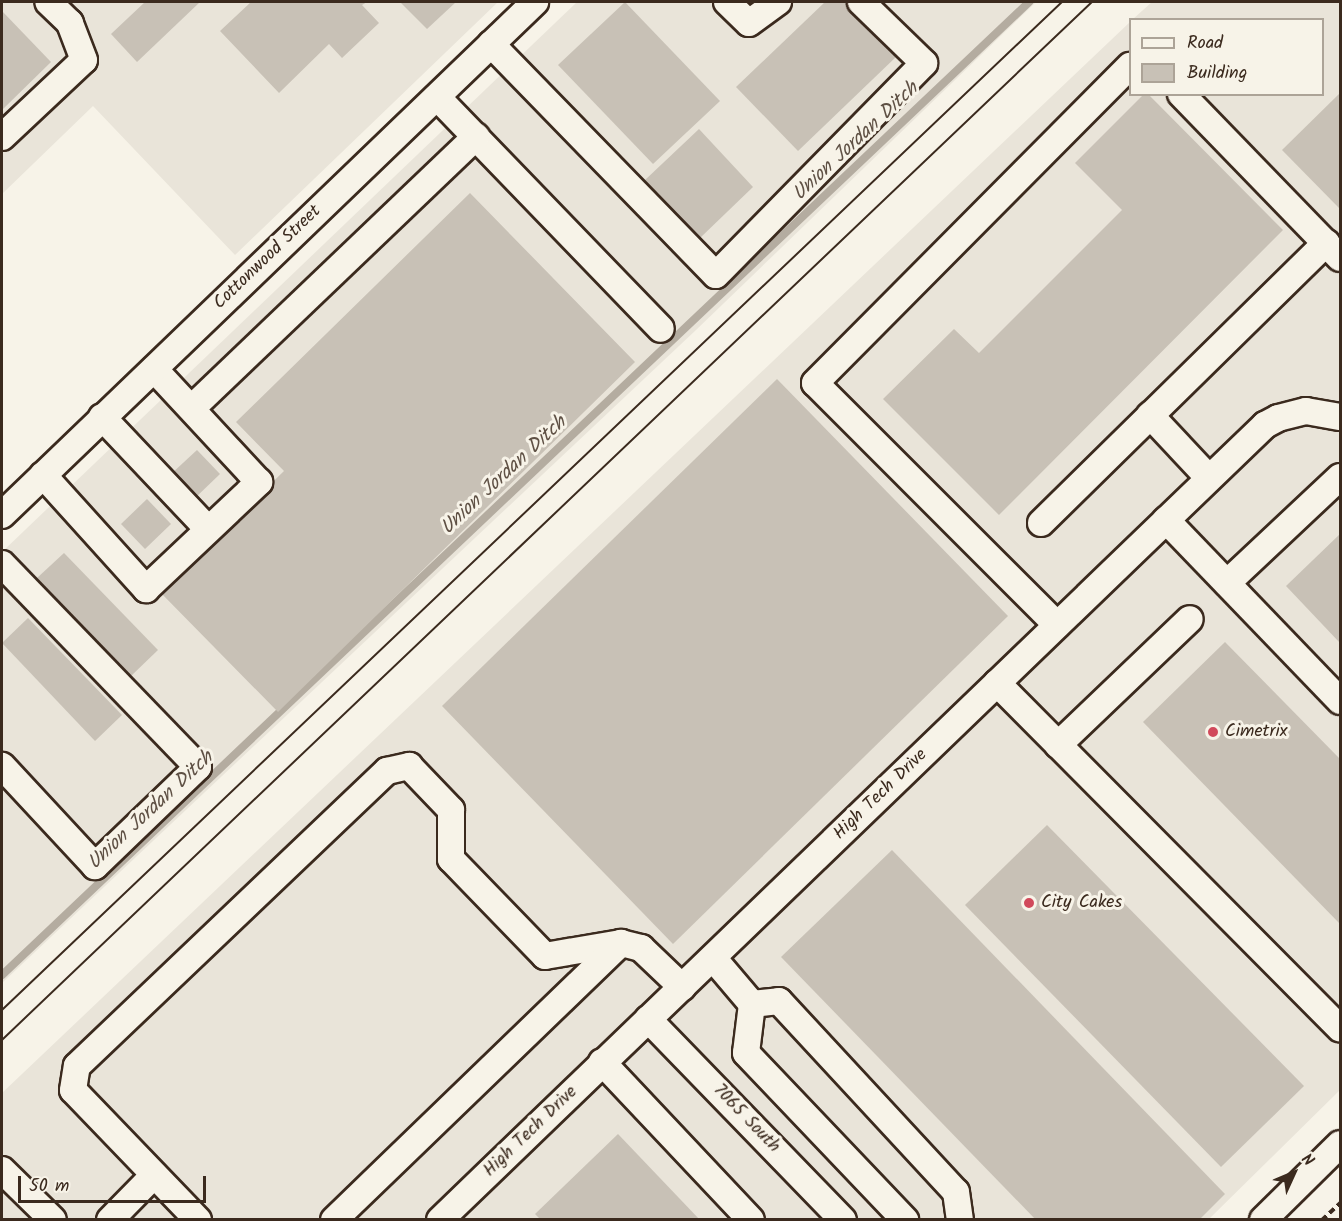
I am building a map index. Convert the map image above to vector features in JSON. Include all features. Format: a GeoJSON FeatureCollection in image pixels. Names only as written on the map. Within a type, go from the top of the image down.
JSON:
{"type":"FeatureCollection","features":[{"type":"Feature","properties":{"kind":"street"},"geometry":{"type":"LineString","coordinates":[[2,136],[84,60],[70,22],[48,2]]}},
{"type":"Feature","properties":{"kind":"street"},"geometry":{"type":"LineString","coordinates":[[727,2],[749,23],[778,2]]}},
{"type":"Feature","properties":{"kind":"street"},"geometry":{"type":"LineString","coordinates":[[491,44],[716,275],[924,63],[861,2]]}},
{"type":"Feature","properties":{"kind":"street","name":"Cottonwood Street"},"geometry":{"type":"LineString","coordinates":[[2,515],[437,97],[528,4]]}},
{"type":"Feature","properties":{"kind":"street"},"geometry":{"type":"LineString","coordinates":[[1057,625],[814,383],[1129,68]]}},
{"type":"Feature","properties":{"kind":"street"},"geometry":{"type":"LineString","coordinates":[[1041,523],[1150,415],[1333,250],[1183,96]]}},
{"type":"Feature","properties":{"kind":"street"},"geometry":{"type":"LineString","coordinates":[[437,97],[661,329]]}},
{"type":"Feature","properties":{"kind":"street"},"geometry":{"type":"LineString","coordinates":[[192,408],[476,137]]}},
{"type":"Feature","properties":{"kind":"street"},"geometry":{"type":"LineString","coordinates":[[43,475],[146,589],[259,482],[154,369]]}},
{"type":"Feature","properties":{"kind":"street","name":"High Tech Drive"},"geometry":{"type":"LineString","coordinates":[[440,1220],[1265,425],[1278,418],[1306,411],[1341,417]]}},
{"type":"Feature","properties":{"kind":"street"},"geometry":{"type":"LineString","coordinates":[[1150,415],[1209,478]]}},
{"type":"Feature","properties":{"kind":"street"},"geometry":{"type":"LineString","coordinates":[[102,417],[208,529]]}},
{"type":"Feature","properties":{"kind":"street"},"geometry":{"type":"LineString","coordinates":[[1227,583],[1341,477]]}},
{"type":"Feature","properties":{"kind":"street"},"geometry":{"type":"LineString","coordinates":[[1166,520],[1341,701]]}},
{"type":"Feature","properties":{"kind":"street"},"geometry":{"type":"LineString","coordinates":[[2,766],[95,866],[198,767],[6,577]]}},
{"type":"Feature","properties":{"kind":"street"},"geometry":{"type":"LineString","coordinates":[[1058,745],[1190,619]]}},
{"type":"Feature","properties":{"kind":"street"},"geometry":{"type":"LineString","coordinates":[[997,683],[1341,1029]]}},
{"type":"Feature","properties":{"kind":"street"},"geometry":{"type":"LineString","coordinates":[[198,1220],[73,1090],[77,1066],[387,771],[409,766],[451,810],[451,859],[545,956],[621,943],[641,948],[682,987]]}},
{"type":"Feature","properties":{"kind":"street"},"geometry":{"type":"LineString","coordinates":[[334,1220],[621,943]]}},
{"type":"Feature","properties":{"kind":"street"},"geometry":{"type":"LineString","coordinates":[[713,958],[752,1004],[746,1053],[905,1220]]}},
{"type":"Feature","properties":{"kind":"street"},"geometry":{"type":"LineString","coordinates":[[752,1004],[779,1001],[956,1192],[960,1220]]}},
{"type":"Feature","properties":{"kind":"street","name":"7065 South"},"geometry":{"type":"LineString","coordinates":[[648,1019],[843,1220]]}},
{"type":"Feature","properties":{"kind":"street"},"geometry":{"type":"LineString","coordinates":[[602,1062],[751,1220]]}},
{"type":"Feature","properties":{"kind":"street"},"geometry":{"type":"LineString","coordinates":[[1263,1220],[1341,1144]]}},
{"type":"Feature","properties":{"kind":"street"},"geometry":{"type":"LineString","coordinates":[[2,1170],[53,1220]]}},
{"type":"Feature","properties":{"kind":"street"},"geometry":{"type":"LineString","coordinates":[[110,1220],[154,1175]]}},
{"type":"Feature","properties":{"kind":"path"},"geometry":{"type":"LineString","coordinates":[[1322,1220],[1341,1203]]}},
{"type":"Feature","properties":{"kind":"shaded area"},"geometry":{"type":"Polygon","coordinates":[[[2,2],[498,2],[235,255],[93,106],[2,194],[2,2]]]}},
{"type":"Feature","properties":{"kind":"shaded area"},"geometry":{"type":"Polygon","coordinates":[[[577,2],[1036,2],[696,330],[2,983],[2,552],[577,2]]]}},
{"type":"Feature","properties":{"kind":"shaded area"},"geometry":{"type":"Polygon","coordinates":[[[1152,2],[1340,2],[1340,1090],[1209,1219],[2,1220],[2,1093],[1129,23],[1129,96],[1324,96],[1324,18],[1134,18],[1152,2]]]}},
{"type":"Feature","properties":{"kind":"building"},"geometry":{"type":"Polygon","coordinates":[[[145,2],[200,2],[137,62],[111,34],[145,2]]]}},
{"type":"Feature","properties":{"kind":"building"},"geometry":{"type":"Polygon","coordinates":[[[251,2],[367,2],[362,5],[379,23],[342,58],[329,44],[279,93],[220,31],[251,2]]]}},
{"type":"Feature","properties":{"kind":"building"},"geometry":{"type":"Polygon","coordinates":[[[400,2],[456,2],[427,29],[400,2]]]}},
{"type":"Feature","properties":{"kind":"building"},"geometry":{"type":"Polygon","coordinates":[[[625,2],[720,101],[653,164],[558,65],[625,2]]]}},
{"type":"Feature","properties":{"kind":"building"},"geometry":{"type":"Polygon","coordinates":[[[825,2],[844,2],[897,56],[798,151],[736,87],[825,2]]]}},
{"type":"Feature","properties":{"kind":"building"},"geometry":{"type":"Polygon","coordinates":[[[2,11],[51,62],[2,110],[2,11]]]}},
{"type":"Feature","properties":{"kind":"building"},"geometry":{"type":"Polygon","coordinates":[[[1340,93],[1340,206],[1339,208],[1282,150],[1340,93]]]}},
{"type":"Feature","properties":{"kind":"building"},"geometry":{"type":"Polygon","coordinates":[[[1142,96],[1150,96],[1283,230],[999,515],[883,399],[954,329],[979,353],[1122,210],[1075,163],[1142,96]]]}},
{"type":"Feature","properties":{"kind":"building"},"geometry":{"type":"Polygon","coordinates":[[[699,129],[753,187],[700,238],[645,180],[699,129]]]}},
{"type":"Feature","properties":{"kind":"building"},"geometry":{"type":"Polygon","coordinates":[[[470,193],[635,362],[278,712],[160,592],[284,471],[236,422],[470,193]]]}},
{"type":"Feature","properties":{"kind":"building"},"geometry":{"type":"Polygon","coordinates":[[[777,379],[1008,616],[673,944],[442,706],[777,379]]]}},
{"type":"Feature","properties":{"kind":"building"},"geometry":{"type":"Polygon","coordinates":[[[197,450],[220,474],[194,499],[170,475],[197,450]]]}},
{"type":"Feature","properties":{"kind":"building"},"geometry":{"type":"Polygon","coordinates":[[[147,499],[171,524],[145,549],[121,524],[147,499]]]}},
{"type":"Feature","properties":{"kind":"building"},"geometry":{"type":"Polygon","coordinates":[[[1340,534],[1340,643],[1286,586],[1340,534]]]}},
{"type":"Feature","properties":{"kind":"building"},"geometry":{"type":"Polygon","coordinates":[[[64,553],[158,650],[131,676],[37,578],[64,553]]]}},
{"type":"Feature","properties":{"kind":"building"},"geometry":{"type":"Polygon","coordinates":[[[28,618],[122,715],[95,741],[2,643],[28,618]]]}},
{"type":"Feature","properties":{"kind":"building"},"geometry":{"type":"Polygon","coordinates":[[[1225,642],[1340,759],[1340,924],[1143,722],[1225,642]]]}},
{"type":"Feature","properties":{"kind":"building"},"geometry":{"type":"Polygon","coordinates":[[[1047,825],[1304,1086],[1221,1167],[965,905],[1047,825]]]}},
{"type":"Feature","properties":{"kind":"building"},"geometry":{"type":"Polygon","coordinates":[[[892,850],[1225,1194],[1199,1220],[1036,1220],[781,957],[892,850]]]}},
{"type":"Feature","properties":{"kind":"building"},"geometry":{"type":"Polygon","coordinates":[[[618,1134],[700,1220],[541,1220],[535,1214],[618,1134]]]}},
{"type":"Feature","properties":{"kind":"waterway","name":"Union Jordan Ditch"},"geometry":{"type":"LineString","coordinates":[[2,975],[1029,2]]}},
{"type":"Feature","properties":{"kind":"tram line"},"geometry":{"type":"LineString","coordinates":[[2,1010],[1062,2]]}},
{"type":"Feature","properties":{"kind":"tram line"},"geometry":{"type":"LineString","coordinates":[[2,1040],[1092,2]]}},
{"type":"Feature","properties":{"kind":"place","name":"Cimetrix"},"geometry":{"type":"Point","coordinates":[1213,732]}},
{"type":"Feature","properties":{"kind":"place","name":"City Cakes"},"geometry":{"type":"Point","coordinates":[1029,903]}}]}
